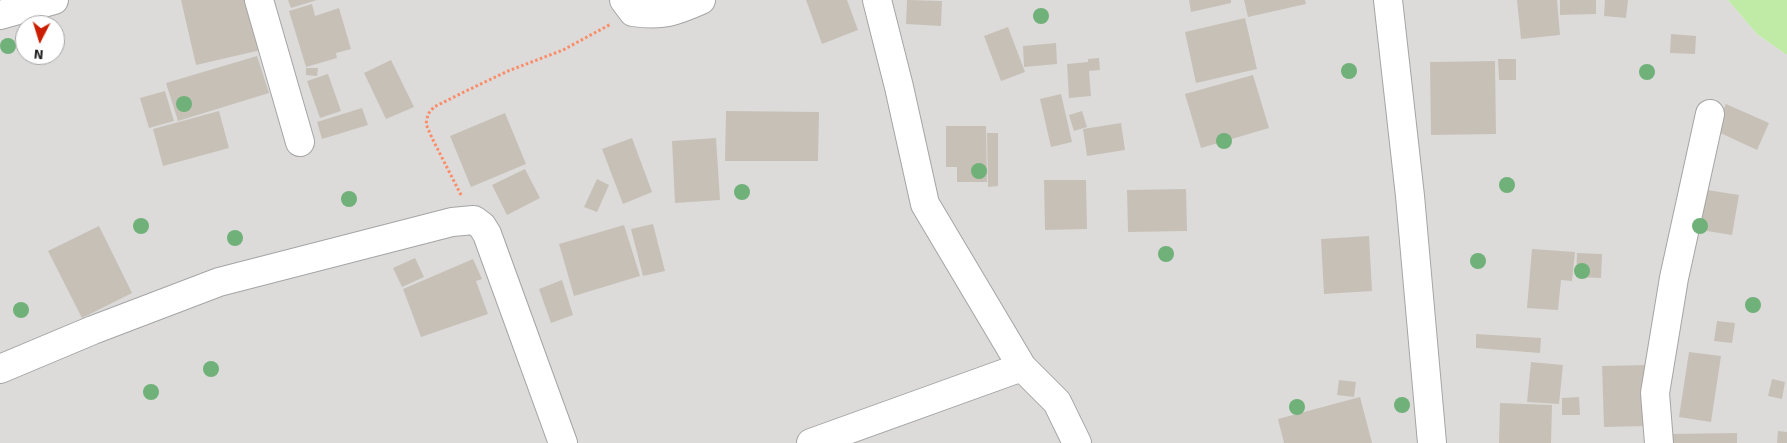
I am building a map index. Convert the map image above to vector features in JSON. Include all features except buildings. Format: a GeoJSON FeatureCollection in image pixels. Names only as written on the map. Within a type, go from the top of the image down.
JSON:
{"type":"FeatureCollection","features":[{"type":"Feature","properties":{"kind":"street"},"geometry":{"type":"LineString","coordinates":[[0,15],[54,0]]}},
{"type":"Feature","properties":{"kind":"street"},"geometry":{"type":"LineString","coordinates":[[259,0],[300,142]]}},
{"type":"Feature","properties":{"kind":"street"},"geometry":{"type":"LineString","coordinates":[[629,6],[653,14],[678,10],[701,0]]}},
{"type":"Feature","properties":{"kind":"street"},"geometry":{"type":"LineString","coordinates":[[877,0],[925,204],[1022,367],[1058,402],[1077,443]]}},
{"type":"Feature","properties":{"kind":"street"},"geometry":{"type":"LineString","coordinates":[[1388,0],[1410,196],[1432,443]]}},
{"type":"Feature","properties":{"kind":"street"},"geometry":{"type":"LineString","coordinates":[[1660,443],[1655,393],[1674,278],[1710,114]]}},
{"type":"Feature","properties":{"kind":"street"},"geometry":{"type":"LineString","coordinates":[[0,368],[219,282],[452,222],[474,220],[482,226],[487,234],[563,443]]}},
{"type":"Feature","properties":{"kind":"street"},"geometry":{"type":"LineString","coordinates":[[811,443],[1022,367]]}},
{"type":"Feature","properties":{"kind":"path"},"geometry":{"type":"LineString","coordinates":[[474,220],[432,138],[426,124],[428,114],[434,107],[508,71],[563,50],[629,6]]}},
{"type":"Feature","properties":{"kind":"shaded area"},"geometry":{"type":"Polygon","coordinates":[[[0,0],[1728,0],[1757,34],[1787,55],[1787,443],[0,443],[0,0]]]}},
{"type":"Feature","properties":{"kind":"green space"},"geometry":{"type":"Polygon","coordinates":[[[1728,0],[1787,0],[1787,55],[1757,34],[1728,0]]]}}]}
